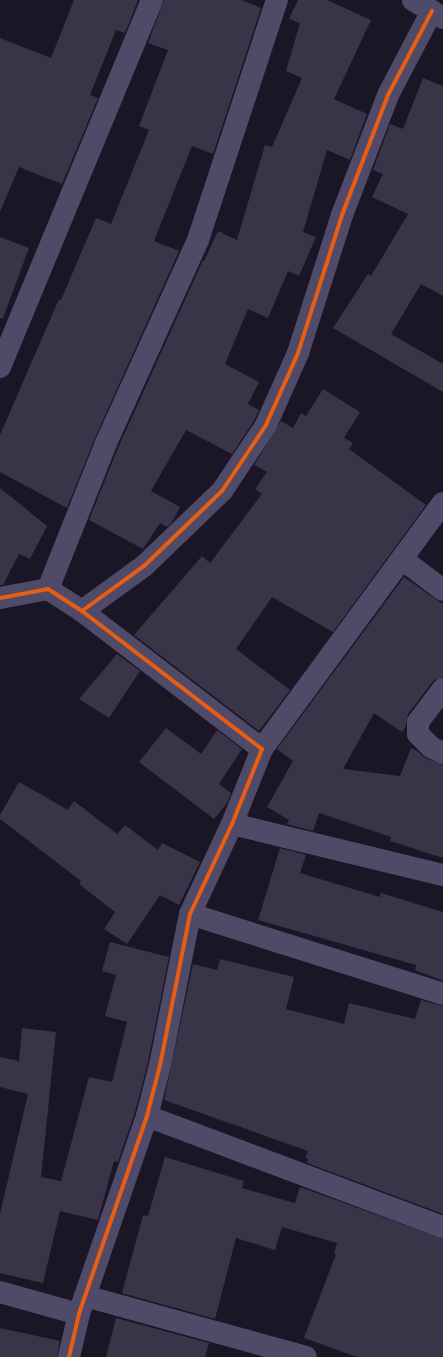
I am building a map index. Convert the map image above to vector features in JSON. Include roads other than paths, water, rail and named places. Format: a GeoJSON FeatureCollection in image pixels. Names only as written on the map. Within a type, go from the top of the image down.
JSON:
{"type":"FeatureCollection","features":[{"type":"Feature","properties":{"kind":"street"},"geometry":{"type":"LineString","coordinates":[[0,367],[152,0]]}},
{"type":"Feature","properties":{"kind":"street"},"geometry":{"type":"LineString","coordinates":[[48,590],[106,443],[198,240],[277,0]]}},
{"type":"Feature","properties":{"kind":"street"},"geometry":{"type":"LineString","coordinates":[[82,611],[144,566],[222,491],[266,425],[298,353],[342,215],[388,95],[438,15],[413,0]]}},
{"type":"Feature","properties":{"kind":"street"},"geometry":{"type":"LineString","coordinates":[[69,1357],[82,1305],[147,1116],[160,1065],[190,914],[232,824],[262,749],[443,503]]}},
{"type":"Feature","properties":{"kind":"street"},"geometry":{"type":"LineString","coordinates":[[402,559],[443,590]]}},
{"type":"Feature","properties":{"kind":"street"},"geometry":{"type":"LineString","coordinates":[[0,598],[48,590],[82,611],[262,749]]}},
{"type":"Feature","properties":{"kind":"street"},"geometry":{"type":"LineString","coordinates":[[443,690],[418,722],[418,734],[431,747],[443,753]]}},
{"type":"Feature","properties":{"kind":"street"},"geometry":{"type":"LineString","coordinates":[[232,824],[443,875]]}},
{"type":"Feature","properties":{"kind":"street"},"geometry":{"type":"LineString","coordinates":[[190,914],[443,994]]}},
{"type":"Feature","properties":{"kind":"street"},"geometry":{"type":"LineString","coordinates":[[147,1116],[443,1227]]}},
{"type":"Feature","properties":{"kind":"street"},"geometry":{"type":"LineString","coordinates":[[0,1292],[82,1305],[306,1357]]}}]}
